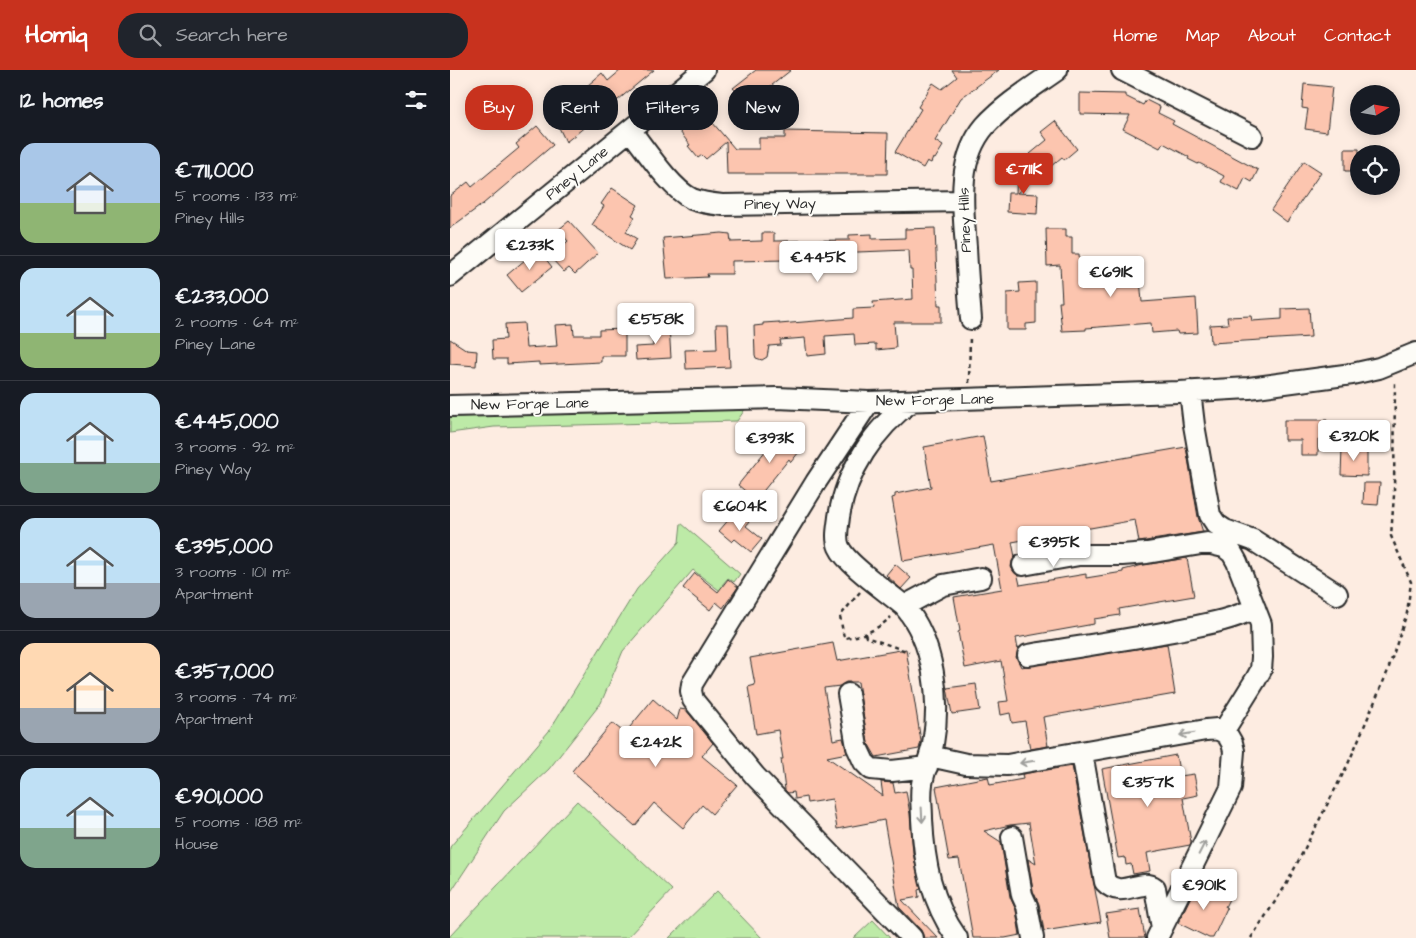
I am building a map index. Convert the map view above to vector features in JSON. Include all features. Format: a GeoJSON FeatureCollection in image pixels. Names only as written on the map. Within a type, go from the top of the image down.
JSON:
{"type":"FeatureCollection","features":[{"type":"Feature","properties":{"kind":"street","name":"Piney Lane"},"geometry":{"type":"LineString","coordinates":[[686,85],[704,70]]}},
{"type":"Feature","properties":{"kind":"street","name":"Piney Hills"},"geometry":{"type":"LineString","coordinates":[[971,319],[963,201],[968,159],[975,141],[985,127],[1007,107],[1057,70]]}},
{"type":"Feature","properties":{"kind":"street"},"geometry":{"type":"LineString","coordinates":[[1122,70],[1252,136]]}},
{"type":"Feature","properties":{"kind":"street","name":"Piney Lane"},"geometry":{"type":"LineString","coordinates":[[450,276],[630,130]]}},
{"type":"Feature","properties":{"kind":"street","name":"Piney Way"},"geometry":{"type":"LineString","coordinates":[[630,130],[680,191],[692,198],[707,203],[723,205],[963,201]]}},
{"type":"Feature","properties":{"kind":"street","name":"New Forge Lane"},"geometry":{"type":"LineString","coordinates":[[450,406],[776,398],[868,402],[968,400],[1249,388],[1352,374],[1396,362],[1416,353]]}},
{"type":"Feature","properties":{"kind":"street"},"geometry":{"type":"LineString","coordinates":[[1190,391],[1194,425],[1210,514],[1216,524],[1225,530],[1254,540],[1337,594]]}},
{"type":"Feature","properties":{"kind":"street"},"geometry":{"type":"LineString","coordinates":[[912,401],[903,407],[881,429],[857,464],[845,490],[837,536],[838,546],[842,553],[904,606],[922,633],[930,661],[936,710],[933,742],[922,784],[923,842],[934,897],[956,938]]}},
{"type":"Feature","properties":{"kind":"street"},"geometry":{"type":"LineString","coordinates":[[868,402],[811,490],[692,684],[691,692],[692,700],[755,776],[912,938]]}},
{"type":"Feature","properties":{"kind":"street"},"geometry":{"type":"LineString","coordinates":[[1023,565],[1079,555],[1147,553],[1196,544],[1216,545],[1232,553],[1261,624],[1261,670],[1223,732]]}},
{"type":"Feature","properties":{"kind":"street"},"geometry":{"type":"LineString","coordinates":[[904,606],[943,585],[981,578]]}},
{"type":"Feature","properties":{"kind":"street"},"geometry":{"type":"LineString","coordinates":[[1028,655],[1203,625],[1242,615],[1255,608]]}},
{"type":"Feature","properties":{"kind":"street"},"geometry":{"type":"LineString","coordinates":[[848,694],[857,747],[864,762],[871,769],[892,771],[929,762],[994,766],[1039,760],[1206,730],[1217,729],[1223,732],[1228,736],[1234,751],[1231,788],[1159,933]]}},
{"type":"Feature","properties":{"kind":"street"},"geometry":{"type":"LineString","coordinates":[[1082,752],[1106,882],[1110,887],[1117,890],[1147,885],[1155,888],[1159,933]]}},
{"type":"Feature","properties":{"kind":"street"},"geometry":{"type":"LineString","coordinates":[[1012,837],[1022,895],[1027,906],[1033,938]]}},
{"type":"Feature","properties":{"kind":"path"},"geometry":{"type":"LineString","coordinates":[[968,400],[971,319]]}},
{"type":"Feature","properties":{"kind":"path"},"geometry":{"type":"LineString","coordinates":[[1252,938],[1286,885],[1348,764],[1387,673],[1407,613],[1411,582],[1391,536],[1394,495],[1396,362]]}},
{"type":"Feature","properties":{"kind":"path"},"geometry":{"type":"LineString","coordinates":[[865,586],[840,616],[844,638],[865,634],[881,627],[904,606]]}},
{"type":"Feature","properties":{"kind":"path"},"geometry":{"type":"LineString","coordinates":[[865,634],[866,637],[912,653]]}},
{"type":"Feature","properties":{"kind":"green space"},"geometry":{"type":"Polygon","coordinates":[[[746,408],[737,421],[494,427],[450,433],[450,417],[746,408]]]}},
{"type":"Feature","properties":{"kind":"green space"},"geometry":{"type":"Polygon","coordinates":[[[681,523],[740,574],[734,582],[728,578],[722,585],[727,590],[724,594],[693,570],[623,651],[601,703],[549,769],[504,811],[450,893],[450,847],[549,731],[637,589],[679,542],[681,523]]]}},
{"type":"Feature","properties":{"kind":"green space"},"geometry":{"type":"Polygon","coordinates":[[[577,801],[672,890],[627,938],[450,938],[450,936],[577,801]]]}},
{"type":"Feature","properties":{"kind":"green space"},"geometry":{"type":"Polygon","coordinates":[[[717,891],[762,938],[669,938],[717,891]]]}},
{"type":"Feature","properties":{"kind":"green space"},"geometry":{"type":"Polygon","coordinates":[[[873,920],[890,938],[854,938],[873,920]]]}},
{"type":"Feature","properties":{"kind":"building"},"geometry":{"type":"Polygon","coordinates":[[[621,70],[654,70],[636,85],[628,85],[628,92],[618,100],[618,85],[588,85],[602,73],[608,81],[621,70]]]}},
{"type":"Feature","properties":{"kind":"building"},"geometry":{"type":"Polygon","coordinates":[[[756,70],[791,70],[772,85],[737,85],[756,70]]]}},
{"type":"Feature","properties":{"kind":"building"},"geometry":{"type":"Polygon","coordinates":[[[952,70],[999,70],[961,98],[935,141],[943,146],[935,159],[933,158],[931,163],[927,161],[923,168],[895,152],[921,109],[918,107],[933,83],[942,89],[957,77],[952,70]]]}},
{"type":"Feature","properties":{"kind":"building"},"geometry":{"type":"Polygon","coordinates":[[[1304,84],[1332,87],[1327,132],[1305,129],[1308,109],[1302,108],[1304,84]]]}},
{"type":"Feature","properties":{"kind":"building"},"geometry":{"type":"Polygon","coordinates":[[[1080,93],[1125,94],[1125,96],[1143,105],[1146,100],[1160,107],[1158,113],[1174,121],[1172,124],[1258,170],[1252,182],[1245,178],[1239,191],[1221,182],[1224,176],[1188,159],[1189,157],[1163,143],[1160,148],[1123,129],[1130,115],[1080,114],[1080,93]]]}},
{"type":"Feature","properties":{"kind":"building"},"geometry":{"type":"Polygon","coordinates":[[[1055,121],[1077,149],[1064,160],[1062,157],[1044,172],[1030,154],[1047,140],[1041,132],[1055,121]]]}},
{"type":"Feature","properties":{"kind":"building"},"geometry":{"type":"Polygon","coordinates":[[[537,126],[553,145],[483,204],[450,228],[450,196],[468,182],[472,187],[519,148],[516,144],[537,126]]]}},
{"type":"Feature","properties":{"kind":"building"},"geometry":{"type":"Polygon","coordinates":[[[718,129],[735,149],[759,149],[759,138],[785,138],[785,131],[888,133],[887,174],[727,174],[726,142],[706,159],[702,155],[698,158],[688,146],[690,145],[679,130],[718,129]]]}},
{"type":"Feature","properties":{"kind":"building"},"geometry":{"type":"Polygon","coordinates":[[[560,130],[581,130],[566,142],[560,130]]]}},
{"type":"Feature","properties":{"kind":"building"},"geometry":{"type":"Polygon","coordinates":[[[1345,149],[1350,149],[1350,171],[1345,171],[1345,149]]]}},
{"type":"Feature","properties":{"kind":"building"},"geometry":{"type":"Polygon","coordinates":[[[1304,161],[1321,172],[1287,222],[1271,210],[1304,161]]]}},
{"type":"Feature","properties":{"kind":"building"},"geometry":{"type":"Polygon","coordinates":[[[1017,171],[1043,172],[1017,193],[1038,194],[1037,214],[1007,212],[1008,193],[1016,193],[1017,171]]]}},
{"type":"Feature","properties":{"kind":"building"},"geometry":{"type":"Polygon","coordinates":[[[612,188],[638,205],[632,215],[635,217],[626,232],[637,239],[630,250],[592,225],[604,206],[601,204],[612,188]]]}},
{"type":"Feature","properties":{"kind":"building"},"geometry":{"type":"Polygon","coordinates":[[[569,221],[598,253],[575,274],[569,268],[564,272],[551,258],[568,241],[558,230],[569,221]]]}},
{"type":"Feature","properties":{"kind":"building"},"geometry":{"type":"Polygon","coordinates":[[[935,228],[938,305],[941,305],[941,322],[894,322],[896,348],[876,350],[876,344],[855,345],[854,334],[825,336],[826,354],[807,356],[805,338],[780,340],[781,345],[769,346],[767,357],[762,360],[756,358],[755,355],[754,326],[763,325],[763,323],[779,322],[779,324],[853,318],[853,309],[874,308],[873,302],[913,299],[909,250],[832,253],[832,261],[803,262],[803,265],[787,266],[787,260],[732,261],[732,274],[707,274],[708,277],[667,279],[663,238],[722,233],[730,234],[731,242],[762,241],[762,233],[774,233],[774,241],[849,240],[849,235],[872,234],[872,239],[905,238],[905,229],[935,228]]]}},
{"type":"Feature","properties":{"kind":"building"},"geometry":{"type":"Polygon","coordinates":[[[1046,229],[1066,229],[1066,237],[1072,237],[1072,254],[1079,254],[1081,282],[1140,279],[1142,302],[1196,298],[1198,333],[1178,334],[1177,331],[1152,333],[1151,323],[1062,331],[1059,302],[1062,302],[1060,265],[1047,266],[1046,229]]]}},
{"type":"Feature","properties":{"kind":"building"},"geometry":{"type":"Polygon","coordinates":[[[538,249],[552,267],[521,292],[507,275],[538,249]]]}},
{"type":"Feature","properties":{"kind":"building"},"geometry":{"type":"Polygon","coordinates":[[[1036,282],[1036,323],[1026,324],[1026,330],[1007,330],[1007,293],[1020,292],[1019,283],[1036,282]]]}},
{"type":"Feature","properties":{"kind":"building"},"geometry":{"type":"Polygon","coordinates":[[[1309,308],[1311,337],[1211,343],[1210,325],[1228,324],[1227,317],[1251,316],[1252,321],[1282,319],[1282,309],[1309,308]]]}},
{"type":"Feature","properties":{"kind":"building"},"geometry":{"type":"Polygon","coordinates":[[[524,323],[526,348],[557,346],[555,325],[573,324],[574,335],[599,335],[599,330],[625,329],[625,356],[601,356],[601,362],[539,365],[539,362],[507,364],[507,359],[493,359],[492,340],[506,339],[505,324],[524,323]]]}},
{"type":"Feature","properties":{"kind":"building"},"geometry":{"type":"Polygon","coordinates":[[[716,324],[728,324],[730,367],[686,369],[685,350],[717,349],[716,324]]]}},
{"type":"Feature","properties":{"kind":"building"},"geometry":{"type":"Polygon","coordinates":[[[669,325],[671,358],[636,360],[635,347],[653,346],[652,326],[669,325]]]}},
{"type":"Feature","properties":{"kind":"building"},"geometry":{"type":"Polygon","coordinates":[[[450,339],[467,350],[477,351],[476,366],[450,364],[450,339]]]}},
{"type":"Feature","properties":{"kind":"building"},"geometry":{"type":"Polygon","coordinates":[[[1284,420],[1327,420],[1327,439],[1318,439],[1318,455],[1301,455],[1301,440],[1284,440],[1284,420]]]}},
{"type":"Feature","properties":{"kind":"building"},"geometry":{"type":"Polygon","coordinates":[[[780,428],[803,447],[791,462],[789,459],[756,500],[738,485],[771,444],[768,442],[780,428]]]}},
{"type":"Feature","properties":{"kind":"building"},"geometry":{"type":"Polygon","coordinates":[[[983,436],[991,481],[1186,447],[1198,517],[1203,532],[1139,542],[1135,520],[1012,542],[1015,557],[1011,567],[1018,576],[1020,585],[1086,574],[1086,578],[1123,572],[1123,570],[1143,565],[1187,558],[1194,596],[1119,609],[1120,615],[1094,619],[1094,624],[1016,638],[1018,650],[1016,657],[1021,667],[1167,644],[1175,694],[1043,717],[1048,746],[1030,749],[1025,721],[1012,723],[1010,713],[1001,715],[999,702],[1008,701],[1001,661],[965,668],[954,597],[1002,589],[994,545],[903,561],[892,498],[895,497],[895,494],[931,487],[924,447],[983,436]]]}},
{"type":"Feature","properties":{"kind":"building"},"geometry":{"type":"Polygon","coordinates":[[[1342,449],[1367,449],[1367,476],[1341,475],[1342,449]]]}},
{"type":"Feature","properties":{"kind":"building"},"geometry":{"type":"Polygon","coordinates":[[[1364,483],[1380,483],[1378,505],[1363,504],[1364,483]]]}},
{"type":"Feature","properties":{"kind":"building"},"geometry":{"type":"Polygon","coordinates":[[[736,511],[749,522],[746,526],[762,539],[751,552],[735,539],[732,542],[719,531],[736,511]]]}},
{"type":"Feature","properties":{"kind":"building"},"geometry":{"type":"Polygon","coordinates":[[[895,564],[911,578],[901,589],[886,575],[895,564]]]}},
{"type":"Feature","properties":{"kind":"building"},"geometry":{"type":"Polygon","coordinates":[[[695,573],[718,592],[728,579],[738,587],[723,608],[716,602],[710,610],[683,588],[695,573]]]}},
{"type":"Feature","properties":{"kind":"building"},"geometry":{"type":"Polygon","coordinates":[[[833,643],[837,661],[906,649],[921,741],[919,749],[876,757],[868,743],[858,682],[846,682],[840,686],[824,688],[833,740],[843,738],[847,753],[827,757],[883,796],[881,782],[893,783],[895,793],[906,791],[913,853],[921,889],[918,890],[919,897],[902,900],[938,938],[924,938],[921,930],[899,907],[884,820],[837,829],[832,799],[807,803],[806,797],[795,799],[794,792],[788,793],[785,790],[781,759],[783,759],[778,730],[756,734],[748,687],[755,685],[750,658],[833,643]]]}},
{"type":"Feature","properties":{"kind":"building"},"geometry":{"type":"Polygon","coordinates":[[[976,684],[980,710],[952,714],[947,688],[976,684]]]}},
{"type":"Feature","properties":{"kind":"building"},"geometry":{"type":"Polygon","coordinates":[[[653,699],[677,720],[680,709],[686,710],[713,743],[702,756],[737,785],[712,814],[702,805],[683,828],[654,803],[635,826],[572,771],[612,723],[625,733],[653,699]]]}},
{"type":"Feature","properties":{"kind":"building"},"geometry":{"type":"Polygon","coordinates":[[[1176,755],[1180,776],[1194,774],[1198,795],[1183,798],[1190,845],[1147,853],[1150,871],[1133,874],[1131,864],[1126,865],[1125,857],[1118,858],[1102,769],[1176,755]]]}},
{"type":"Feature","properties":{"kind":"building"},"geometry":{"type":"Polygon","coordinates":[[[1072,766],[1101,922],[1044,931],[1039,904],[1033,891],[1028,859],[1036,864],[1029,823],[1010,825],[984,831],[1001,842],[1010,897],[1016,910],[1020,935],[1005,938],[973,938],[959,859],[949,860],[936,787],[988,777],[990,785],[1023,779],[1022,774],[1072,766]]]}},
{"type":"Feature","properties":{"kind":"building"},"geometry":{"type":"Polygon","coordinates":[[[1198,882],[1229,899],[1225,907],[1227,908],[1213,938],[1209,938],[1178,923],[1198,882]]]}},
{"type":"Feature","properties":{"kind":"building"},"geometry":{"type":"Polygon","coordinates":[[[1140,909],[1145,938],[1110,938],[1106,914],[1140,909]]]}}]}
